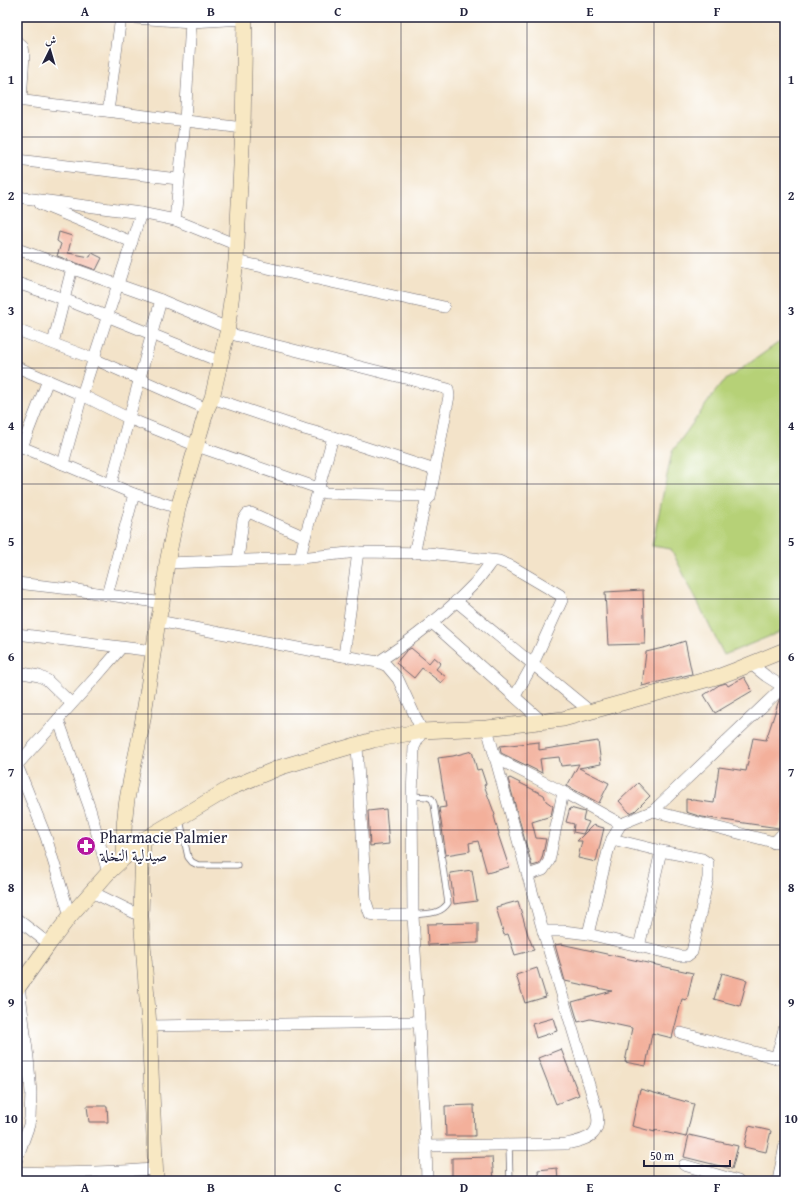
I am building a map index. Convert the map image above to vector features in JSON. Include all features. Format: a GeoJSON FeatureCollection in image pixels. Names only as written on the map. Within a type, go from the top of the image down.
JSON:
{"type":"FeatureCollection","features":[{"type":"Feature","properties":{"kind":"street"},"geometry":{"type":"LineString","coordinates":[[108,111],[121,17],[191,22],[245,18],[243,128],[237,245],[227,331],[221,362],[210,403],[178,508],[167,564],[140,734],[124,817],[124,857]]}},
{"type":"Feature","properties":{"kind":"street"},"geometry":{"type":"LineString","coordinates":[[175,220],[178,178],[185,121],[191,22]]}},
{"type":"Feature","properties":{"kind":"street"},"geometry":{"type":"LineString","coordinates":[[17,42],[23,47],[24,54],[19,100],[243,128]]}},
{"type":"Feature","properties":{"kind":"street"},"geometry":{"type":"LineString","coordinates":[[17,160],[178,178]]}},
{"type":"Feature","properties":{"kind":"street"},"geometry":{"type":"LineString","coordinates":[[22,198],[141,213],[175,220],[237,245]]}},
{"type":"Feature","properties":{"kind":"street"},"geometry":{"type":"LineString","coordinates":[[22,198],[132,242]]}},
{"type":"Feature","properties":{"kind":"street"},"geometry":{"type":"LineString","coordinates":[[63,464],[82,395],[141,213]]}},
{"type":"Feature","properties":{"kind":"street"},"geometry":{"type":"LineString","coordinates":[[17,249],[162,300],[227,331],[448,389],[449,396],[430,497],[426,501],[414,553]]}},
{"type":"Feature","properties":{"kind":"street"},"geometry":{"type":"LineString","coordinates":[[236,261],[444,307]]}},
{"type":"Feature","properties":{"kind":"street"},"geometry":{"type":"LineString","coordinates":[[52,343],[72,268]]}},
{"type":"Feature","properties":{"kind":"street"},"geometry":{"type":"LineString","coordinates":[[17,283],[108,316],[221,362]]}},
{"type":"Feature","properties":{"kind":"street"},"geometry":{"type":"LineString","coordinates":[[111,484],[128,418],[162,300]]}},
{"type":"Feature","properties":{"kind":"street"},"geometry":{"type":"LineString","coordinates":[[17,330],[94,359],[139,379],[210,403],[333,437],[435,470]]}},
{"type":"Feature","properties":{"kind":"street"},"geometry":{"type":"LineString","coordinates":[[17,367],[82,395],[128,418],[197,446],[318,488],[325,492],[422,496],[426,501]]}},
{"type":"Feature","properties":{"kind":"street"},"geometry":{"type":"LineString","coordinates":[[48,380],[19,446],[134,494],[178,508]]}},
{"type":"Feature","properties":{"kind":"street"},"geometry":{"type":"LineString","coordinates":[[300,558],[333,437]]}},
{"type":"Feature","properties":{"kind":"street"},"geometry":{"type":"LineString","coordinates":[[107,595],[134,494]]}},
{"type":"Feature","properties":{"kind":"street"},"geometry":{"type":"LineString","coordinates":[[238,560],[243,520],[247,514],[251,513],[305,537]]}},
{"type":"Feature","properties":{"kind":"street"},"geometry":{"type":"LineString","coordinates":[[167,564],[300,558],[358,552],[458,555],[500,561],[561,596],[561,604],[533,664],[515,696]]}},
{"type":"Feature","properties":{"kind":"street"},"geometry":{"type":"LineString","coordinates":[[344,656],[358,552]]}},
{"type":"Feature","properties":{"kind":"street"},"geometry":{"type":"LineString","coordinates":[[378,662],[404,645],[456,601],[474,584],[492,561]]}},
{"type":"Feature","properties":{"kind":"street"},"geometry":{"type":"LineString","coordinates":[[17,583],[162,603]]}},
{"type":"Feature","properties":{"kind":"street"},"geometry":{"type":"LineString","coordinates":[[456,601],[591,712]]}},
{"type":"Feature","properties":{"kind":"street"},"geometry":{"type":"LineString","coordinates":[[158,621],[378,662],[387,666],[398,680],[422,731]]}},
{"type":"Feature","properties":{"kind":"street"},"geometry":{"type":"LineString","coordinates":[[431,622],[543,722]]}},
{"type":"Feature","properties":{"kind":"street"},"geometry":{"type":"LineString","coordinates":[[17,634],[154,651]]}},
{"type":"Feature","properties":{"kind":"street"},"geometry":{"type":"LineString","coordinates":[[70,916],[46,837],[17,765],[121,648]]}},
{"type":"Feature","properties":{"kind":"street"},"geometry":{"type":"LineString","coordinates":[[17,1160],[30,1118],[28,1058],[19,981],[70,916],[108,873],[143,840],[230,788],[280,767],[374,740],[422,731],[487,728],[562,719],[720,676],[785,650]]}},
{"type":"Feature","properties":{"kind":"street"},"geometry":{"type":"LineString","coordinates":[[588,934],[608,851],[612,839],[621,824],[653,811],[784,688],[751,664]]}},
{"type":"Feature","properties":{"kind":"street"},"geometry":{"type":"LineString","coordinates":[[17,672],[39,676],[47,680],[71,704]]}},
{"type":"Feature","properties":{"kind":"street"},"geometry":{"type":"LineString","coordinates":[[58,719],[90,809],[108,873]]}},
{"type":"Feature","properties":{"kind":"street"},"geometry":{"type":"LineString","coordinates":[[426,1146],[566,1144],[587,1140],[597,1129],[599,1118],[543,931],[487,728]]}},
{"type":"Feature","properties":{"kind":"street"},"geometry":{"type":"LineString","coordinates":[[422,731],[414,747],[412,796],[413,915],[426,1146],[426,1181]]}},
{"type":"Feature","properties":{"kind":"street"},"geometry":{"type":"LineString","coordinates":[[357,746],[366,902],[368,909],[370,914],[376,915],[413,915]]}},
{"type":"Feature","properties":{"kind":"street"},"geometry":{"type":"LineString","coordinates":[[494,757],[563,792],[621,824]]}},
{"type":"Feature","properties":{"kind":"street"},"geometry":{"type":"LineString","coordinates":[[528,875],[543,870],[549,861],[563,792]]}},
{"type":"Feature","properties":{"kind":"street"},"geometry":{"type":"LineString","coordinates":[[653,811],[785,845]]}},
{"type":"Feature","properties":{"kind":"street"},"geometry":{"type":"LineString","coordinates":[[774,843],[785,831]]}},
{"type":"Feature","properties":{"kind":"street"},"geometry":{"type":"LineString","coordinates":[[543,931],[563,931],[588,934],[680,956],[687,956],[692,952],[708,878],[708,863],[702,859],[612,839]]}},
{"type":"Feature","properties":{"kind":"street"},"geometry":{"type":"LineString","coordinates":[[17,1172],[47,1174],[97,1173],[156,1175],[149,1026],[141,916],[143,840]]}},
{"type":"Feature","properties":{"kind":"street"},"geometry":{"type":"LineString","coordinates":[[639,947],[661,851]]}},
{"type":"Feature","properties":{"kind":"street"},"geometry":{"type":"LineString","coordinates":[[92,892],[141,916]]}},
{"type":"Feature","properties":{"kind":"street"},"geometry":{"type":"LineString","coordinates":[[17,918],[48,944]]}},
{"type":"Feature","properties":{"kind":"street"},"geometry":{"type":"LineString","coordinates":[[149,1026],[419,1022]]}},
{"type":"Feature","properties":{"kind":"street"},"geometry":{"type":"LineString","coordinates":[[681,1034],[781,1059],[785,1026]]}},
{"type":"Feature","properties":{"kind":"street"},"geometry":{"type":"LineString","coordinates":[[778,1181],[785,1145]]}},
{"type":"Feature","properties":{"kind":"street"},"geometry":{"type":"LineString","coordinates":[[684,1165],[738,1181]]}},
{"type":"Feature","properties":{"kind":"lane"},"geometry":{"type":"LineString","coordinates":[[412,796],[428,797],[432,799],[434,804],[448,903],[444,909],[435,913],[413,915]]}},
{"type":"Feature","properties":{"kind":"lane"},"geometry":{"type":"LineString","coordinates":[[180,818],[188,857],[192,862],[198,865],[237,865]]}},
{"type":"Feature","properties":{"kind":"lane"},"geometry":{"type":"LineString","coordinates":[[509,1145],[510,1181]]}},
{"type":"Feature","properties":{"kind":"green space"},"geometry":{"type":"Polygon","coordinates":[[[785,338],[785,630],[724,655],[671,549],[652,546],[672,452],[723,382],[785,338]]]}},
{"type":"Feature","properties":{"kind":"building"},"geometry":{"type":"Polygon","coordinates":[[[59,232],[72,236],[68,253],[90,257],[92,253],[102,258],[96,270],[57,256],[61,244],[57,241],[59,232]]]}},
{"type":"Feature","properties":{"kind":"building"},"geometry":{"type":"Polygon","coordinates":[[[643,590],[645,644],[608,645],[605,592],[643,590]]]}},
{"type":"Feature","properties":{"kind":"building"},"geometry":{"type":"Polygon","coordinates":[[[685,641],[692,674],[642,686],[646,652],[685,641]]]}},
{"type":"Feature","properties":{"kind":"building"},"geometry":{"type":"Polygon","coordinates":[[[411,648],[429,663],[434,657],[441,663],[436,669],[446,677],[441,683],[422,668],[414,678],[396,663],[406,651],[411,648]]]}},
{"type":"Feature","properties":{"kind":"building"},"geometry":{"type":"Polygon","coordinates":[[[744,677],[752,691],[715,713],[704,695],[719,685],[726,683],[728,686],[744,677]]]}},
{"type":"Feature","properties":{"kind":"building"},"geometry":{"type":"Polygon","coordinates":[[[785,695],[785,806],[779,828],[702,817],[686,812],[686,799],[714,803],[719,767],[746,771],[753,738],[766,740],[779,700],[785,695]]]}},
{"type":"Feature","properties":{"kind":"building"},"geometry":{"type":"Polygon","coordinates":[[[598,741],[601,764],[579,768],[609,783],[599,803],[567,786],[579,764],[561,766],[559,757],[540,759],[542,773],[501,753],[500,746],[539,742],[539,750],[598,741]]]}},
{"type":"Feature","properties":{"kind":"building"},"geometry":{"type":"Polygon","coordinates":[[[472,751],[477,770],[481,769],[486,784],[484,785],[495,815],[498,834],[509,867],[487,873],[478,841],[469,843],[470,851],[446,855],[439,808],[446,807],[438,758],[472,751]]]}},
{"type":"Feature","properties":{"kind":"building"},"geometry":{"type":"Polygon","coordinates":[[[510,778],[544,795],[546,801],[553,806],[551,816],[532,822],[536,838],[546,839],[542,858],[539,864],[532,866],[508,779],[510,778]]]}},
{"type":"Feature","properties":{"kind":"building"},"geometry":{"type":"Polygon","coordinates":[[[638,783],[650,796],[635,811],[630,813],[619,801],[638,783]]]}},
{"type":"Feature","properties":{"kind":"building"},"geometry":{"type":"Polygon","coordinates":[[[570,808],[585,812],[583,820],[589,822],[583,834],[573,832],[574,824],[566,822],[570,808]]]}},
{"type":"Feature","properties":{"kind":"building"},"geometry":{"type":"Polygon","coordinates":[[[386,809],[389,844],[370,846],[368,811],[386,809]]]}},
{"type":"Feature","properties":{"kind":"building"},"geometry":{"type":"Polygon","coordinates":[[[593,825],[604,828],[596,862],[578,858],[582,841],[577,841],[593,825]]]}},
{"type":"Feature","properties":{"kind":"building"},"geometry":{"type":"Polygon","coordinates":[[[472,870],[477,901],[454,904],[450,873],[472,870]]]}},
{"type":"Feature","properties":{"kind":"building"},"geometry":{"type":"Polygon","coordinates":[[[518,901],[534,950],[515,955],[508,934],[504,935],[496,907],[518,901]]]}},
{"type":"Feature","properties":{"kind":"building"},"geometry":{"type":"Polygon","coordinates":[[[478,923],[478,943],[428,945],[427,924],[478,923]]]}},
{"type":"Feature","properties":{"kind":"building"},"geometry":{"type":"Polygon","coordinates":[[[561,944],[693,973],[687,1000],[682,999],[672,1038],[652,1033],[646,1066],[625,1062],[632,1028],[590,1019],[578,1022],[572,1002],[612,991],[565,981],[555,945],[561,944]]]}},
{"type":"Feature","properties":{"kind":"building"},"geometry":{"type":"Polygon","coordinates":[[[537,968],[546,997],[525,1003],[516,975],[537,968]]]}},
{"type":"Feature","properties":{"kind":"building"},"geometry":{"type":"Polygon","coordinates":[[[722,973],[747,980],[740,1006],[714,999],[722,973]]]}},
{"type":"Feature","properties":{"kind":"building"},"geometry":{"type":"Polygon","coordinates":[[[553,1018],[557,1031],[536,1038],[532,1024],[553,1018]]]}},
{"type":"Feature","properties":{"kind":"building"},"geometry":{"type":"Polygon","coordinates":[[[561,1049],[579,1095],[556,1104],[538,1058],[561,1049]]]}},
{"type":"Feature","properties":{"kind":"building"},"geometry":{"type":"Polygon","coordinates":[[[640,1089],[694,1104],[686,1137],[655,1130],[655,1132],[632,1126],[640,1089]]]}},
{"type":"Feature","properties":{"kind":"building"},"geometry":{"type":"Polygon","coordinates":[[[474,1105],[475,1136],[446,1136],[445,1106],[474,1105]]]}},
{"type":"Feature","properties":{"kind":"building"},"geometry":{"type":"Polygon","coordinates":[[[87,1106],[107,1106],[108,1122],[89,1122],[87,1106]]]}},
{"type":"Feature","properties":{"kind":"building"},"geometry":{"type":"Polygon","coordinates":[[[749,1126],[771,1131],[766,1152],[744,1147],[749,1126]]]}},
{"type":"Feature","properties":{"kind":"building"},"geometry":{"type":"Polygon","coordinates":[[[689,1135],[738,1146],[732,1169],[684,1157],[689,1135]]]}},
{"type":"Feature","properties":{"kind":"building"},"geometry":{"type":"Polygon","coordinates":[[[492,1157],[494,1181],[452,1181],[452,1158],[492,1157]]]}},
{"type":"Feature","properties":{"kind":"building"},"geometry":{"type":"Polygon","coordinates":[[[557,1168],[558,1181],[539,1181],[538,1170],[557,1168]]]}},
{"type":"Feature","properties":{"kind":"place","name":"Pharmacie Palmier صيدلية النخلة"},"geometry":{"type":"Point","coordinates":[86,846]}}]}
